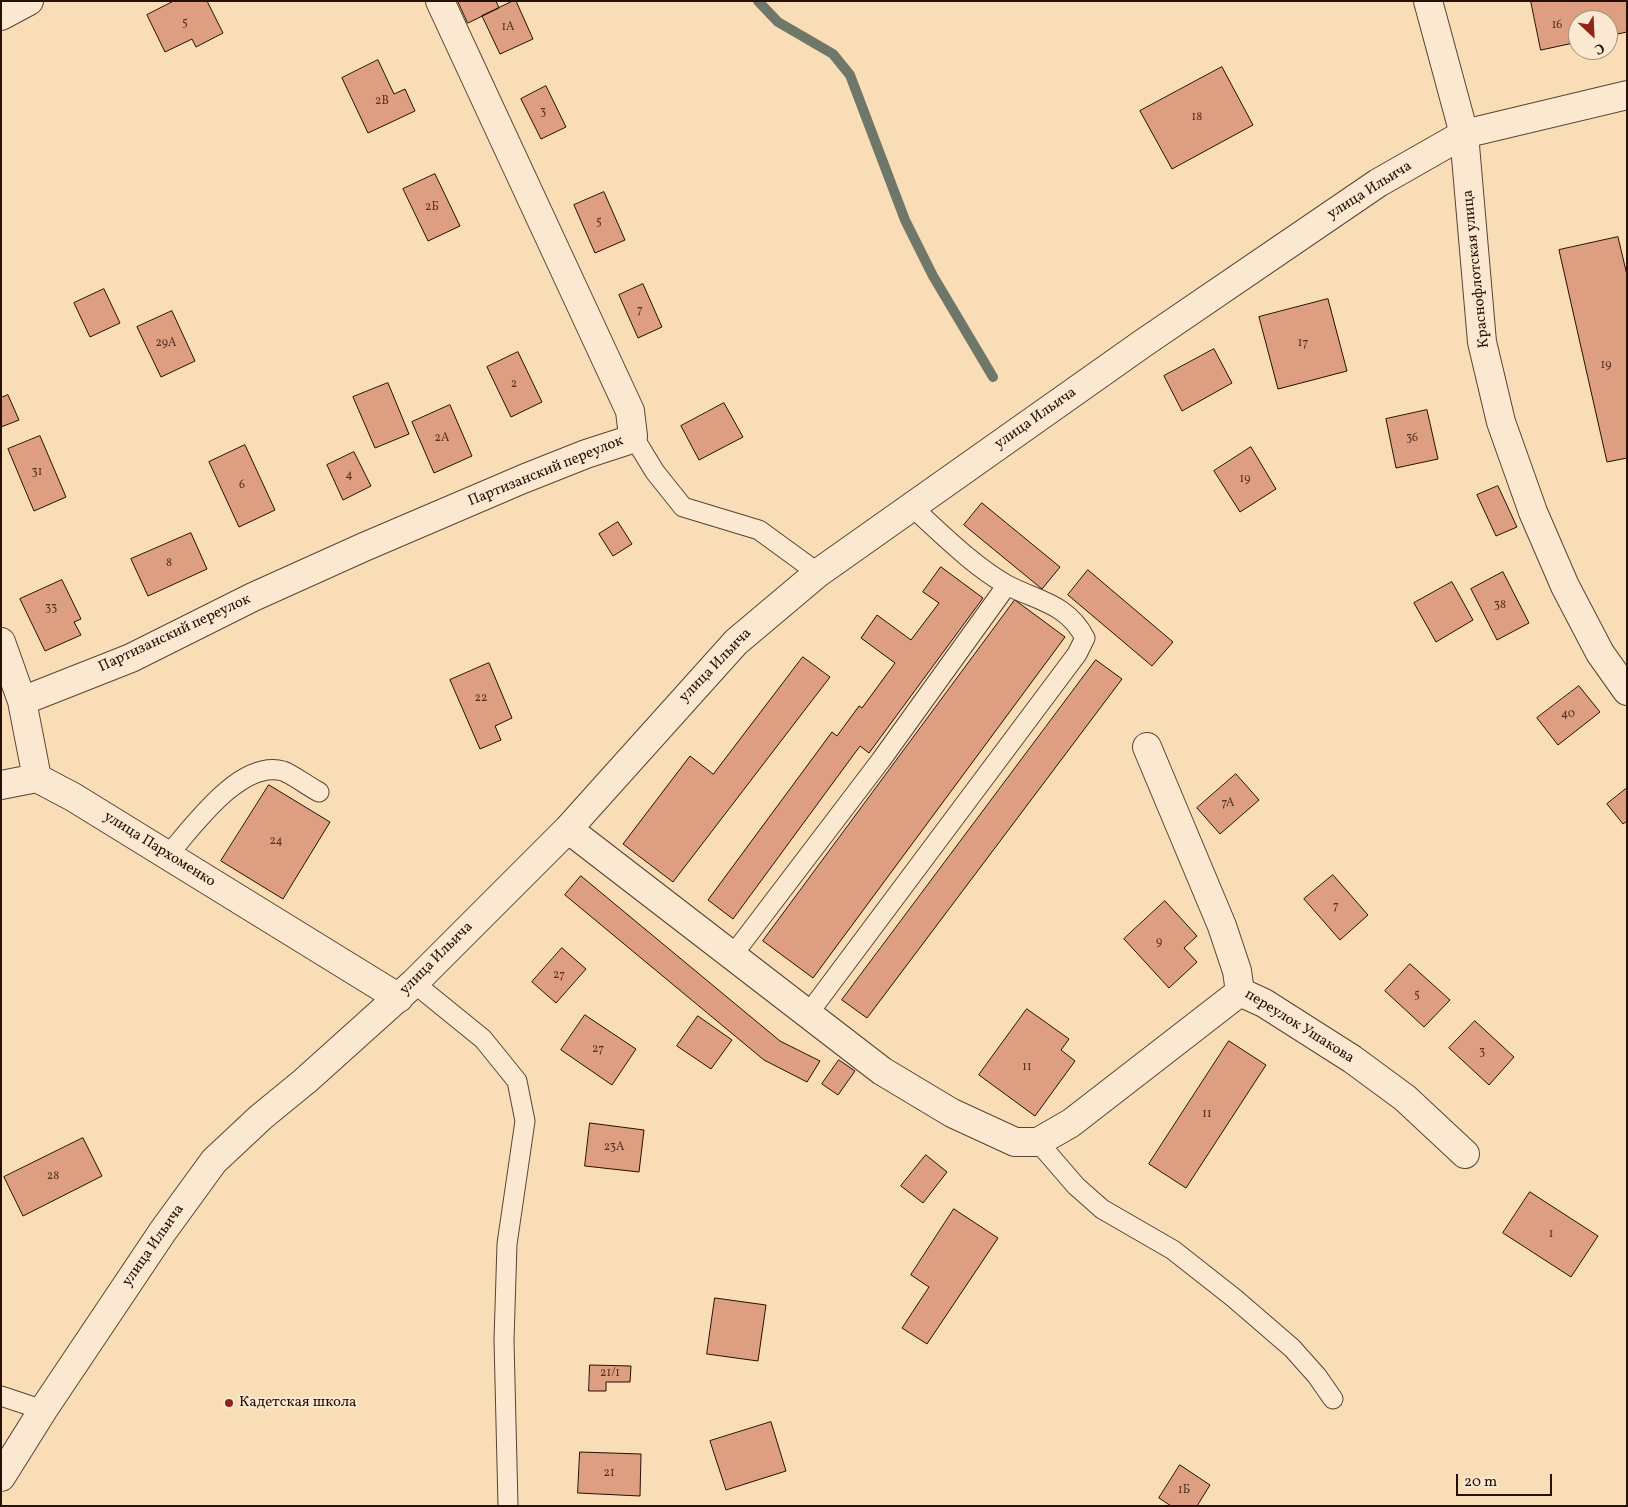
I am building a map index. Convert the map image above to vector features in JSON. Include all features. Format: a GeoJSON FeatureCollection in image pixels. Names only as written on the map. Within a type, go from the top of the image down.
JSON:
{"type":"FeatureCollection","features":[{"type":"Feature","properties":{"kind":"street"},"geometry":{"type":"LineString","coordinates":[[1,16],[29,1]]}},
{"type":"Feature","properties":{"kind":"street","name":"Партизанский переулок"},"geometry":{"type":"LineString","coordinates":[[22,701],[131,658],[253,597],[522,479],[586,454],[626,442],[633,436],[630,411],[440,1]]}},
{"type":"Feature","properties":{"kind":"street","name":"Краснофлотская улица"},"geometry":{"type":"LineString","coordinates":[[1428,1],[1464,134],[1482,342],[1501,422],[1533,512],[1565,586],[1600,653],[1627,691]]}},
{"type":"Feature","properties":{"kind":"street","name":"улица Ильича"},"geometry":{"type":"LineString","coordinates":[[1,1477],[43,1410],[163,1231],[214,1161],[261,1117],[305,1081],[406,990],[568,829],[736,642],[818,573],[1142,344],[1378,183],[1464,134],[1627,95]]}},
{"type":"Feature","properties":{"kind":"street"},"geometry":{"type":"LineString","coordinates":[[1,642],[22,701],[36,778],[1,785]]}},
{"type":"Feature","properties":{"kind":"street","name":"переулок Ушакова"},"geometry":{"type":"LineString","coordinates":[[1147,747],[1222,926],[1237,971],[1240,992],[1264,1003],[1352,1059],[1405,1098],[1465,1154]]}},
{"type":"Feature","properties":{"kind":"street","name":"улица Пархоменко"},"geometry":{"type":"LineString","coordinates":[[36,778],[73,798],[168,856],[406,990]]}},
{"type":"Feature","properties":{"kind":"street"},"geometry":{"type":"LineString","coordinates":[[568,829],[882,1071],[952,1114],[1015,1142],[1038,1142],[1071,1123],[1240,992]]}},
{"type":"Feature","properties":{"kind":"lane"},"geometry":{"type":"LineString","coordinates":[[633,436],[654,472],[683,507],[759,530],[818,573]]}},
{"type":"Feature","properties":{"kind":"lane"},"geometry":{"type":"LineString","coordinates":[[808,1014],[1077,654],[1084,638],[1079,627],[1050,603],[1007,585],[971,560],[912,507]]}},
{"type":"Feature","properties":{"kind":"lane"},"geometry":{"type":"LineString","coordinates":[[732,956],[881,760],[1007,585]]}},
{"type":"Feature","properties":{"kind":"lane"},"geometry":{"type":"LineString","coordinates":[[168,856],[210,807],[244,777],[266,770],[283,771],[319,792]]}},
{"type":"Feature","properties":{"kind":"lane"},"geometry":{"type":"LineString","coordinates":[[406,990],[483,1039],[517,1081],[525,1121],[507,1244],[504,1340],[508,1506]]}},
{"type":"Feature","properties":{"kind":"lane"},"geometry":{"type":"LineString","coordinates":[[1038,1142],[1076,1186],[1102,1209],[1172,1250],[1234,1298],[1292,1348],[1333,1398]]}},
{"type":"Feature","properties":{"kind":"lane"},"geometry":{"type":"LineString","coordinates":[[1,1396],[43,1410]]}},
{"type":"Feature","properties":{"kind":"building"},"geometry":{"type":"Polygon","coordinates":[[[174,1],[207,1],[223,33],[196,47],[192,39],[165,52],[147,15],[174,1]]]}},
{"type":"Feature","properties":{"kind":"building"},"geometry":{"type":"Polygon","coordinates":[[[458,1],[496,1],[499,8],[468,23],[458,1]]]}},
{"type":"Feature","properties":{"kind":"building"},"geometry":{"type":"Polygon","coordinates":[[[516,1],[533,39],[500,54],[482,16],[516,1]]]}},
{"type":"Feature","properties":{"kind":"building"},"geometry":{"type":"Polygon","coordinates":[[[1531,1],[1627,1],[1627,32],[1618,34],[1618,10],[1568,10],[1568,44],[1541,50],[1531,1]]]}},
{"type":"Feature","properties":{"kind":"building"},"geometry":{"type":"Polygon","coordinates":[[[378,60],[394,94],[405,89],[415,111],[368,133],[342,78],[378,60]]]}},
{"type":"Feature","properties":{"kind":"building"},"geometry":{"type":"Polygon","coordinates":[[[1222,67],[1253,125],[1172,169],[1140,111],[1222,67]]]}},
{"type":"Feature","properties":{"kind":"building"},"geometry":{"type":"Polygon","coordinates":[[[546,86],[566,127],[541,139],[521,99],[546,86]]]}},
{"type":"Feature","properties":{"kind":"building"},"geometry":{"type":"Polygon","coordinates":[[[435,174],[460,226],[428,241],[403,189],[435,174]]]}},
{"type":"Feature","properties":{"kind":"building"},"geometry":{"type":"Polygon","coordinates":[[[604,192],[625,240],[595,253],[574,205],[604,192]]]}},
{"type":"Feature","properties":{"kind":"building"},"geometry":{"type":"Polygon","coordinates":[[[1618,237],[1627,275],[1627,458],[1607,462],[1559,250],[1618,237]]]}},
{"type":"Feature","properties":{"kind":"building"},"geometry":{"type":"Polygon","coordinates":[[[643,284],[662,327],[638,338],[619,295],[643,284]]]}},
{"type":"Feature","properties":{"kind":"building"},"geometry":{"type":"Polygon","coordinates":[[[104,289],[120,323],[90,337],[74,303],[104,289]]]}},
{"type":"Feature","properties":{"kind":"building"},"geometry":{"type":"Polygon","coordinates":[[[1328,299],[1347,371],[1278,389],[1259,317],[1328,299]]]}},
{"type":"Feature","properties":{"kind":"building"},"geometry":{"type":"Polygon","coordinates":[[[172,311],[195,361],[161,377],[137,327],[172,311]]]}},
{"type":"Feature","properties":{"kind":"building"},"geometry":{"type":"Polygon","coordinates":[[[1214,349],[1232,383],[1182,411],[1164,376],[1214,349]]]}},
{"type":"Feature","properties":{"kind":"building"},"geometry":{"type":"Polygon","coordinates":[[[518,352],[542,402],[511,417],[487,367],[518,352]]]}},
{"type":"Feature","properties":{"kind":"building"},"geometry":{"type":"Polygon","coordinates":[[[388,383],[409,434],[375,448],[353,397],[388,383]]]}},
{"type":"Feature","properties":{"kind":"building"},"geometry":{"type":"Polygon","coordinates":[[[8,395],[19,420],[1,427],[1,398],[8,395]]]}},
{"type":"Feature","properties":{"kind":"building"},"geometry":{"type":"Polygon","coordinates":[[[724,403],[743,437],[699,460],[681,426],[724,403]]]}},
{"type":"Feature","properties":{"kind":"building"},"geometry":{"type":"Polygon","coordinates":[[[450,405],[472,456],[434,473],[412,422],[450,405]]]}},
{"type":"Feature","properties":{"kind":"building"},"geometry":{"type":"Polygon","coordinates":[[[1427,410],[1438,459],[1396,468],[1386,419],[1427,410]]]}},
{"type":"Feature","properties":{"kind":"building"},"geometry":{"type":"Polygon","coordinates":[[[40,436],[66,497],[34,511],[8,449],[40,436]]]}},
{"type":"Feature","properties":{"kind":"building"},"geometry":{"type":"Polygon","coordinates":[[[245,445],[275,510],[239,527],[209,462],[245,445]]]}},
{"type":"Feature","properties":{"kind":"building"},"geometry":{"type":"Polygon","coordinates":[[[1251,447],[1276,489],[1240,512],[1214,471],[1251,447]]]}},
{"type":"Feature","properties":{"kind":"building"},"geometry":{"type":"Polygon","coordinates":[[[354,452],[371,486],[343,500],[327,465],[354,452]]]}},
{"type":"Feature","properties":{"kind":"building"},"geometry":{"type":"Polygon","coordinates":[[[1498,486],[1517,527],[1496,536],[1477,495],[1498,486]]]}},
{"type":"Feature","properties":{"kind":"building"},"geometry":{"type":"Polygon","coordinates":[[[982,503],[1060,567],[1042,589],[964,525],[982,503]]]}},
{"type":"Feature","properties":{"kind":"building"},"geometry":{"type":"Polygon","coordinates":[[[618,522],[632,544],[613,556],[599,534],[618,522]]]}},
{"type":"Feature","properties":{"kind":"building"},"geometry":{"type":"Polygon","coordinates":[[[191,533],[207,569],[148,596],[131,559],[191,533]]]}},
{"type":"Feature","properties":{"kind":"building"},"geometry":{"type":"Polygon","coordinates":[[[941,567],[983,598],[869,753],[860,746],[733,919],[708,900],[832,732],[837,736],[859,706],[862,708],[895,663],[861,638],[877,615],[911,640],[939,603],[923,592],[941,567]]]}},
{"type":"Feature","properties":{"kind":"building"},"geometry":{"type":"Polygon","coordinates":[[[1088,570],[1173,642],[1152,666],[1068,595],[1088,570]]]}},
{"type":"Feature","properties":{"kind":"building"},"geometry":{"type":"Polygon","coordinates":[[[1503,572],[1529,623],[1497,640],[1471,589],[1503,572]]]}},
{"type":"Feature","properties":{"kind":"building"},"geometry":{"type":"Polygon","coordinates":[[[62,580],[81,619],[74,622],[81,635],[45,651],[20,599],[62,580]]]}},
{"type":"Feature","properties":{"kind":"building"},"geometry":{"type":"Polygon","coordinates":[[[1452,582],[1473,620],[1436,642],[1414,603],[1452,582]]]}},
{"type":"Feature","properties":{"kind":"building"},"geometry":{"type":"Polygon","coordinates":[[[1015,600],[1065,637],[813,978],[763,941],[1015,600]]]}},
{"type":"Feature","properties":{"kind":"building"},"geometry":{"type":"Polygon","coordinates":[[[803,657],[830,677],[673,882],[623,844],[690,756],[713,774],[803,657]]]}},
{"type":"Feature","properties":{"kind":"building"},"geometry":{"type":"Polygon","coordinates":[[[1096,660],[1122,679],[867,1018],[842,1000],[1096,660]]]}},
{"type":"Feature","properties":{"kind":"building"},"geometry":{"type":"Polygon","coordinates":[[[489,663],[512,718],[495,726],[501,740],[480,749],[450,680],[489,663]]]}},
{"type":"Feature","properties":{"kind":"building"},"geometry":{"type":"Polygon","coordinates":[[[1579,686],[1600,712],[1558,745],[1537,718],[1579,686]]]}},
{"type":"Feature","properties":{"kind":"building"},"geometry":{"type":"Polygon","coordinates":[[[1236,774],[1259,800],[1220,834],[1197,808],[1236,774]]]}},
{"type":"Feature","properties":{"kind":"building"},"geometry":{"type":"Polygon","coordinates":[[[269,785],[330,822],[283,899],[221,861],[269,785]]]}},
{"type":"Feature","properties":{"kind":"building"},"geometry":{"type":"Polygon","coordinates":[[[1627,788],[1627,821],[1623,824],[1607,804],[1627,788]]]}},
{"type":"Feature","properties":{"kind":"building"},"geometry":{"type":"Polygon","coordinates":[[[1333,875],[1368,915],[1340,940],[1304,899],[1333,875]]]}},
{"type":"Feature","properties":{"kind":"building"},"geometry":{"type":"Polygon","coordinates":[[[581,876],[780,1041],[820,1061],[807,1082],[764,1060],[565,895],[581,876]]]}},
{"type":"Feature","properties":{"kind":"building"},"geometry":{"type":"Polygon","coordinates":[[[1165,901],[1197,936],[1184,948],[1197,962],[1169,988],[1124,939],[1165,901]]]}},
{"type":"Feature","properties":{"kind":"building"},"geometry":{"type":"Polygon","coordinates":[[[562,948],[586,969],[556,1003],[532,982],[562,948]]]}},
{"type":"Feature","properties":{"kind":"building"},"geometry":{"type":"Polygon","coordinates":[[[1410,964],[1450,1000],[1424,1027],[1385,991],[1410,964]]]}},
{"type":"Feature","properties":{"kind":"building"},"geometry":{"type":"Polygon","coordinates":[[[1027,1009],[1069,1039],[1061,1050],[1075,1061],[1035,1116],[979,1075],[1027,1009]]]}},
{"type":"Feature","properties":{"kind":"building"},"geometry":{"type":"Polygon","coordinates":[[[585,1015],[636,1049],[612,1085],[561,1050],[585,1015]]]}},
{"type":"Feature","properties":{"kind":"building"},"geometry":{"type":"Polygon","coordinates":[[[698,1016],[732,1040],[711,1069],[677,1046],[698,1016]]]}},
{"type":"Feature","properties":{"kind":"building"},"geometry":{"type":"Polygon","coordinates":[[[1475,1021],[1514,1057],[1489,1085],[1449,1048],[1475,1021]]]}},
{"type":"Feature","properties":{"kind":"building"},"geometry":{"type":"Polygon","coordinates":[[[1229,1041],[1266,1065],[1186,1188],[1149,1164],[1229,1041]]]}},
{"type":"Feature","properties":{"kind":"building"},"geometry":{"type":"Polygon","coordinates":[[[839,1060],[855,1071],[838,1095],[822,1084],[839,1060]]]}},
{"type":"Feature","properties":{"kind":"building"},"geometry":{"type":"Polygon","coordinates":[[[590,1123],[644,1130],[639,1172],[585,1166],[590,1123]]]}},
{"type":"Feature","properties":{"kind":"building"},"geometry":{"type":"Polygon","coordinates":[[[83,1138],[102,1176],[23,1216],[4,1177],[83,1138]]]}},
{"type":"Feature","properties":{"kind":"building"},"geometry":{"type":"Polygon","coordinates":[[[926,1155],[947,1172],[923,1203],[901,1186],[926,1155]]]}},
{"type":"Feature","properties":{"kind":"building"},"geometry":{"type":"Polygon","coordinates":[[[1530,1192],[1598,1236],[1571,1277],[1503,1233],[1530,1192]]]}},
{"type":"Feature","properties":{"kind":"building"},"geometry":{"type":"Polygon","coordinates":[[[954,1209],[998,1238],[927,1344],[902,1328],[929,1287],[911,1275],[954,1209]]]}},
{"type":"Feature","properties":{"kind":"building"},"geometry":{"type":"Polygon","coordinates":[[[715,1298],[766,1305],[758,1361],[707,1354],[715,1298]]]}},
{"type":"Feature","properties":{"kind":"building"},"geometry":{"type":"Polygon","coordinates":[[[590,1365],[631,1366],[630,1382],[606,1382],[606,1391],[589,1391],[590,1365]]]}},
{"type":"Feature","properties":{"kind":"building"},"geometry":{"type":"Polygon","coordinates":[[[771,1422],[786,1471],[726,1490],[710,1441],[771,1422]]]}},
{"type":"Feature","properties":{"kind":"building"},"geometry":{"type":"Polygon","coordinates":[[[580,1452],[641,1454],[640,1496],[578,1493],[580,1452]]]}},
{"type":"Feature","properties":{"kind":"building"},"geometry":{"type":"Polygon","coordinates":[[[1180,1465],[1210,1485],[1197,1506],[1171,1506],[1159,1498],[1180,1465]]]}},
{"type":"Feature","properties":{"kind":"waterway"},"geometry":{"type":"LineString","coordinates":[[758,1],[778,22],[833,54],[850,75],[905,220],[933,276],[993,377]]}},
{"type":"Feature","properties":{"kind":"place","name":"Кадетская школа"},"geometry":{"type":"Point","coordinates":[229,1403]}}]}
